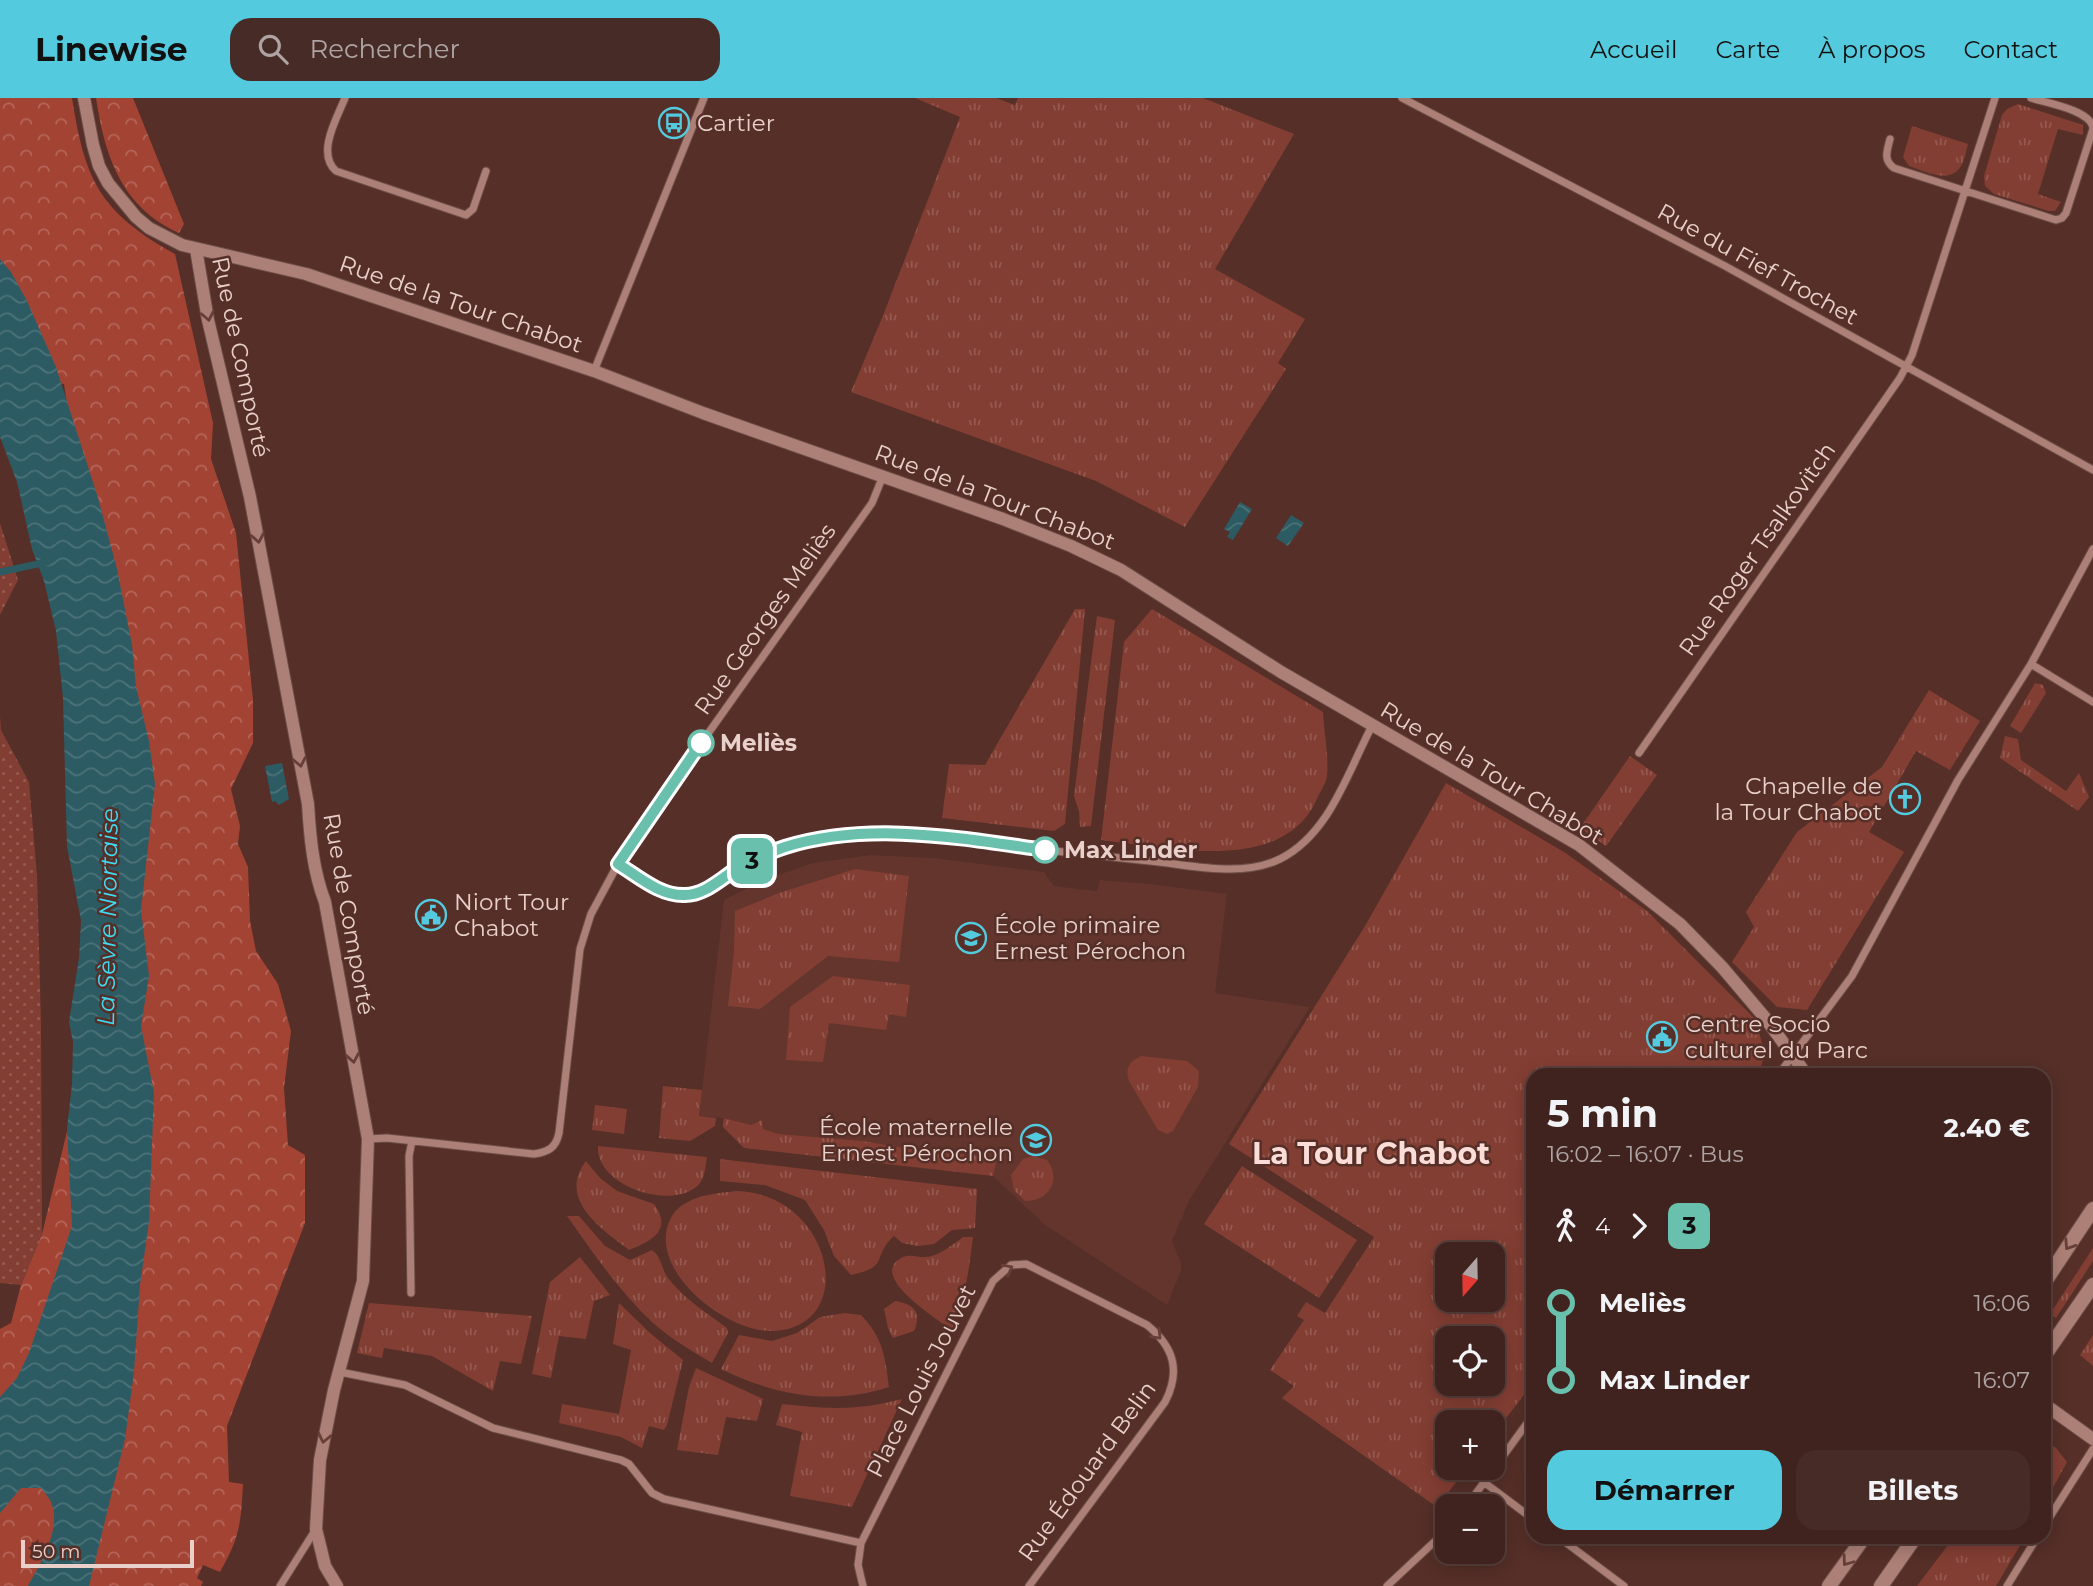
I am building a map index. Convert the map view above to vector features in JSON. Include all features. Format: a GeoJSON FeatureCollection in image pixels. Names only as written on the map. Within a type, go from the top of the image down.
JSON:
{"type":"FeatureCollection","features":[{"type":"Feature","properties":{"kind":"main road"},"geometry":{"type":"LineString","coordinates":[[2051,1272],[2093,1209]]}},
{"type":"Feature","properties":{"kind":"main road"},"geometry":{"type":"LineString","coordinates":[[2051,1346],[2093,1285]]}},
{"type":"Feature","properties":{"kind":"main road"},"geometry":{"type":"LineString","coordinates":[[1829,1586],[1859,1544]]}},
{"type":"Feature","properties":{"kind":"main road"},"geometry":{"type":"LineString","coordinates":[[1881,1586],[1910,1544]]}},
{"type":"Feature","properties":{"kind":"street","name":"Rue de la Tour Chabot"},"geometry":{"type":"LineString","coordinates":[[84,98],[93,145],[99,166],[108,183],[136,217],[149,228],[182,245],[306,274],[594,371],[703,413],[1003,519],[1071,546],[1121,570],[1372,726],[1579,845],[1680,925],[1722,967],[1802,1068]]}},
{"type":"Feature","properties":{"kind":"street"},"geometry":{"type":"LineString","coordinates":[[345,98],[327,150],[329,165],[336,171],[466,215],[473,209],[486,171]]}},
{"type":"Feature","properties":{"kind":"street"},"geometry":{"type":"LineString","coordinates":[[594,371],[704,98]]}},
{"type":"Feature","properties":{"kind":"street","name":"Rue du Fief Trochet"},"geometry":{"type":"LineString","coordinates":[[1402,98],[1725,266],[2093,470]]}},
{"type":"Feature","properties":{"kind":"street","name":"Rue Roger Tsalkovitch"},"geometry":{"type":"LineString","coordinates":[[1639,752],[1900,378],[1912,355],[1994,98]]}},
{"type":"Feature","properties":{"kind":"street"},"geometry":{"type":"LineString","coordinates":[[1890,139],[1886,158],[1888,164],[1894,168],[2049,220],[2062,218],[2069,206],[2093,128],[2092,121],[2082,114],[2031,98]]}},
{"type":"Feature","properties":{"kind":"street","name":"Rue de Comporté"},"geometry":{"type":"LineString","coordinates":[[196,249],[208,320],[250,498],[308,804],[309,833],[319,888],[325,902],[368,1139],[363,1281],[322,1448],[316,1529],[325,1566],[337,1586]]}},
{"type":"Feature","properties":{"kind":"street","name":"Rue Georges Meliès"},"geometry":{"type":"LineString","coordinates":[[412,1140],[534,1154],[553,1147],[559,1133],[580,949],[591,914],[618,864],[872,503],[883,476]]}},
{"type":"Feature","properties":{"kind":"street"},"geometry":{"type":"LineString","coordinates":[[1784,1068],[1852,975],[1958,780],[2031,664],[2093,549]]}},
{"type":"Feature","properties":{"kind":"street"},"geometry":{"type":"LineString","coordinates":[[2031,664],[2093,702]]}},
{"type":"Feature","properties":{"kind":"street"},"geometry":{"type":"LineString","coordinates":[[618,864],[656,889],[675,895],[687,895],[707,889],[760,857],[782,848],[834,836],[898,832],[1166,863],[1241,869],[1261,866],[1282,858],[1312,832],[1326,815],[1372,726]]}},
{"type":"Feature","properties":{"kind":"street"},"geometry":{"type":"LineString","coordinates":[[368,1139],[412,1140],[411,1293]]}},
{"type":"Feature","properties":{"kind":"street","name":"Place Louis Jouvet"},"geometry":{"type":"LineString","coordinates":[[863,1586],[858,1565],[861,1543],[993,1280],[1004,1269],[1011,1265],[1026,1264],[1035,1267],[1147,1325],[1158,1334],[1171,1353],[1175,1378]]}},
{"type":"Feature","properties":{"kind":"street"},"geometry":{"type":"LineString","coordinates":[[340,1372],[405,1385],[493,1429],[629,1464],[652,1493],[664,1499],[861,1543]]}},
{"type":"Feature","properties":{"kind":"street","name":"Rue Édouard Belin"},"geometry":{"type":"LineString","coordinates":[[1029,1586],[1165,1402],[1175,1378]]}},
{"type":"Feature","properties":{"kind":"street"},"geometry":{"type":"LineString","coordinates":[[2051,1409],[2093,1439]]}},
{"type":"Feature","properties":{"kind":"street"},"geometry":{"type":"LineString","coordinates":[[1476,1494],[1526,1425]]}},
{"type":"Feature","properties":{"kind":"street"},"geometry":{"type":"LineString","coordinates":[[2051,1515],[2093,1449]]}},
{"type":"Feature","properties":{"kind":"street"},"geometry":{"type":"LineString","coordinates":[[1485,1483],[1526,1514]]}},
{"type":"Feature","properties":{"kind":"street"},"geometry":{"type":"LineString","coordinates":[[280,1586],[316,1529]]}},
{"type":"Feature","properties":{"kind":"street"},"geometry":{"type":"LineString","coordinates":[[1387,1586],[1435,1541]]}},
{"type":"Feature","properties":{"kind":"street"},"geometry":{"type":"LineString","coordinates":[[1568,1544],[1623,1586]]}},
{"type":"Feature","properties":{"kind":"street"},"geometry":{"type":"LineString","coordinates":[[2007,1586],[2033,1544]]}},
{"type":"Feature","properties":{"kind":"shaded area"},"geometry":{"type":"Polygon","coordinates":[[[870,855],[934,858],[1044,872],[1054,886],[1097,891],[1100,880],[1227,894],[1215,993],[1310,1007],[1189,1201],[1172,1241],[1181,1263],[1181,1271],[1167,1305],[1045,1225],[993,1176],[996,1158],[863,1141],[779,1134],[763,1129],[761,1121],[751,1125],[724,1118],[699,1116],[724,900],[763,880],[813,863],[870,855]]]}},
{"type":"Feature","properties":{"kind":"green space"},"geometry":{"type":"Polygon","coordinates":[[[0,98],[72,98],[83,151],[100,191],[129,224],[175,254],[213,423],[211,459],[236,533],[253,700],[253,743],[231,789],[240,826],[238,844],[248,867],[250,921],[256,951],[278,984],[291,1031],[284,1088],[288,1145],[305,1155],[305,1223],[227,1426],[229,1482],[243,1484],[236,1539],[220,1572],[203,1565],[197,1578],[203,1582],[201,1586],[0,1586],[0,1329],[11,1323],[21,1285],[42,1234],[102,988],[72,439],[64,384],[42,380],[0,366],[0,98]]]}},
{"type":"Feature","properties":{"kind":"green space"},"geometry":{"type":"Polygon","coordinates":[[[96,98],[133,98],[184,224],[179,233],[143,209],[119,178],[105,140],[96,98]]]}},
{"type":"Feature","properties":{"kind":"green space"},"geometry":{"type":"Polygon","coordinates":[[[915,98],[996,98],[1015,105],[1018,98],[1203,98],[1294,134],[1215,269],[1305,319],[1278,363],[1286,369],[1185,527],[1096,481],[851,392],[960,117],[915,98]]]}},
{"type":"Feature","properties":{"kind":"green space"},"geometry":{"type":"Polygon","coordinates":[[[2018,104],[2083,125],[2083,135],[2058,129],[2038,194],[2061,202],[2055,211],[1994,194],[1985,186],[1984,176],[2002,115],[2007,109],[2018,104]]]}},
{"type":"Feature","properties":{"kind":"green space"},"geometry":{"type":"Polygon","coordinates":[[[1912,126],[1968,144],[1964,161],[1956,172],[1944,176],[1936,175],[1909,166],[1903,157],[1912,126]]]}},
{"type":"Feature","properties":{"kind":"green space"},"geometry":{"type":"Polygon","coordinates":[[[0,523],[18,580],[0,615],[0,523]]]}},
{"type":"Feature","properties":{"kind":"green space"},"geometry":{"type":"Polygon","coordinates":[[[1075,609],[1085,609],[1065,824],[1054,831],[942,818],[949,764],[985,765],[1075,609]]]}},
{"type":"Feature","properties":{"kind":"green space"},"geometry":{"type":"Polygon","coordinates":[[[1152,609],[1323,712],[1327,761],[1325,782],[1300,824],[1277,839],[1250,848],[1220,851],[1101,840],[1124,642],[1152,609]]]}},
{"type":"Feature","properties":{"kind":"green space"},"geometry":{"type":"Polygon","coordinates":[[[1097,616],[1115,620],[1091,826],[1080,827],[1074,796],[1097,616]]]}},
{"type":"Feature","properties":{"kind":"green space"},"geometry":{"type":"Polygon","coordinates":[[[2035,683],[2043,685],[2046,693],[2021,733],[2010,726],[2035,683]]]}},
{"type":"Feature","properties":{"kind":"green space"},"geometry":{"type":"Polygon","coordinates":[[[1929,690],[1980,721],[1950,770],[1916,751],[1869,832],[1904,852],[1807,1010],[1777,1007],[1732,962],[1754,927],[1746,912],[1797,832],[1882,767],[1929,690]]]}},
{"type":"Feature","properties":{"kind":"green space"},"geometry":{"type":"Polygon","coordinates":[[[0,716],[1,730],[29,782],[37,875],[42,1234],[21,1285],[0,1283],[0,716]]]}},
{"type":"Feature","properties":{"kind":"green space"},"geometry":{"type":"Polygon","coordinates":[[[2005,736],[2018,739],[2021,760],[2066,791],[2079,773],[2089,797],[2078,811],[2000,758],[2005,736]]]}},
{"type":"Feature","properties":{"kind":"green space"},"geometry":{"type":"Polygon","coordinates":[[[1630,756],[1657,775],[1606,846],[1580,828],[1630,756]]]}},
{"type":"Feature","properties":{"kind":"green space"},"geometry":{"type":"Polygon","coordinates":[[[1446,783],[1564,852],[1647,911],[1756,1020],[1765,1055],[1760,1068],[1526,1068],[1526,1392],[1505,1419],[1505,1410],[1435,1410],[1435,1480],[1458,1480],[1447,1494],[1435,1494],[1435,1506],[1282,1398],[1294,1386],[1270,1370],[1304,1320],[1297,1316],[1306,1302],[1325,1313],[1374,1237],[1229,1144],[1365,926],[1446,783]]]}},
{"type":"Feature","properties":{"kind":"green space"},"geometry":{"type":"Polygon","coordinates":[[[855,869],[909,876],[899,962],[828,956],[760,1009],[728,1006],[735,911],[779,893],[855,869]]]}},
{"type":"Feature","properties":{"kind":"green space"},"geometry":{"type":"Polygon","coordinates":[[[833,976],[910,985],[906,1017],[889,1014],[886,1030],[829,1023],[823,1062],[786,1060],[790,1007],[833,976]]]}},
{"type":"Feature","properties":{"kind":"green space"},"geometry":{"type":"Polygon","coordinates":[[[1141,1056],[1187,1061],[1199,1071],[1198,1087],[1173,1131],[1167,1134],[1158,1130],[1129,1081],[1129,1066],[1141,1056]]]}},
{"type":"Feature","properties":{"kind":"green space"},"geometry":{"type":"Polygon","coordinates":[[[663,1086],[702,1090],[699,1116],[716,1118],[715,1126],[690,1141],[659,1138],[663,1086]]]}},
{"type":"Feature","properties":{"kind":"green space"},"geometry":{"type":"Polygon","coordinates":[[[595,1105],[627,1109],[624,1134],[592,1130],[595,1105]]]}},
{"type":"Feature","properties":{"kind":"green space"},"geometry":{"type":"Polygon","coordinates":[[[724,1118],[751,1125],[762,1120],[763,1129],[779,1134],[863,1141],[997,1158],[993,1176],[744,1148],[723,1127],[724,1118]]]}},
{"type":"Feature","properties":{"kind":"green space"},"geometry":{"type":"Polygon","coordinates":[[[598,1146],[707,1157],[704,1174],[696,1187],[684,1193],[668,1196],[635,1190],[608,1172],[600,1160],[598,1146]]]}},
{"type":"Feature","properties":{"kind":"green space"},"geometry":{"type":"Polygon","coordinates":[[[1033,1156],[1047,1160],[1053,1182],[1041,1198],[1025,1201],[1014,1190],[1011,1175],[1023,1159],[1033,1156]]]}},
{"type":"Feature","properties":{"kind":"green space"},"geometry":{"type":"Polygon","coordinates":[[[720,1159],[977,1189],[975,1228],[952,1230],[934,1244],[918,1246],[902,1243],[894,1236],[876,1265],[851,1275],[834,1256],[824,1230],[805,1200],[765,1185],[720,1181],[720,1159]]]}},
{"type":"Feature","properties":{"kind":"green space"},"geometry":{"type":"Polygon","coordinates":[[[586,1161],[600,1178],[617,1191],[654,1204],[661,1221],[660,1228],[651,1239],[629,1250],[595,1223],[579,1200],[577,1188],[578,1175],[586,1161]]]}},
{"type":"Feature","properties":{"kind":"green space"},"geometry":{"type":"Polygon","coordinates":[[[1242,1166],[1357,1240],[1319,1298],[1204,1224],[1242,1166]]]}},
{"type":"Feature","properties":{"kind":"green space"},"geometry":{"type":"Polygon","coordinates":[[[737,1191],[769,1198],[795,1213],[813,1235],[823,1260],[825,1285],[818,1307],[802,1323],[775,1331],[737,1323],[700,1299],[684,1283],[672,1265],[666,1247],[667,1228],[676,1210],[710,1194],[737,1191]]]}},
{"type":"Feature","properties":{"kind":"green space"},"geometry":{"type":"Polygon","coordinates":[[[567,1216],[579,1216],[605,1246],[630,1260],[652,1250],[655,1253],[666,1275],[681,1293],[727,1328],[728,1333],[712,1363],[667,1334],[641,1311],[607,1272],[567,1216]]]}},
{"type":"Feature","properties":{"kind":"green space"},"geometry":{"type":"Polygon","coordinates":[[[963,1237],[973,1237],[963,1296],[952,1330],[920,1307],[898,1285],[893,1274],[894,1265],[906,1256],[935,1255],[963,1237]]]}},
{"type":"Feature","properties":{"kind":"green space"},"geometry":{"type":"Polygon","coordinates":[[[2093,1248],[2093,1261],[2056,1318],[2051,1312],[2093,1248]]]}},
{"type":"Feature","properties":{"kind":"green space"},"geometry":{"type":"Polygon","coordinates":[[[580,1257],[610,1295],[594,1301],[586,1339],[559,1336],[551,1378],[532,1374],[550,1282],[580,1257]]]}},
{"type":"Feature","properties":{"kind":"green space"},"geometry":{"type":"Polygon","coordinates":[[[895,1301],[907,1304],[915,1310],[917,1319],[914,1331],[893,1338],[884,1309],[895,1301]]]}},
{"type":"Feature","properties":{"kind":"green space"},"geometry":{"type":"Polygon","coordinates":[[[369,1303],[532,1316],[521,1364],[500,1361],[493,1391],[432,1356],[384,1348],[382,1358],[357,1353],[369,1303]]]}},
{"type":"Feature","properties":{"kind":"green space"},"geometry":{"type":"Polygon","coordinates":[[[619,1303],[683,1360],[667,1425],[664,1430],[649,1426],[642,1448],[621,1437],[559,1423],[562,1404],[619,1414],[631,1350],[613,1344],[619,1303]]]}},
{"type":"Feature","properties":{"kind":"green space"},"geometry":{"type":"Polygon","coordinates":[[[845,1313],[861,1315],[874,1332],[884,1357],[889,1387],[846,1396],[803,1395],[761,1385],[721,1369],[739,1335],[772,1341],[797,1333],[820,1317],[845,1313]]]}},
{"type":"Feature","properties":{"kind":"green space"},"geometry":{"type":"Polygon","coordinates":[[[2093,1335],[2093,1366],[2080,1355],[2093,1335]]]}},
{"type":"Feature","properties":{"kind":"green space"},"geometry":{"type":"Polygon","coordinates":[[[696,1368],[763,1399],[757,1421],[726,1417],[718,1455],[677,1450],[689,1387],[696,1368]]]}},
{"type":"Feature","properties":{"kind":"green space"},"geometry":{"type":"Polygon","coordinates":[[[902,1399],[852,1507],[790,1496],[802,1432],[776,1425],[782,1404],[842,1408],[870,1406],[902,1399]]]}},
{"type":"Feature","properties":{"kind":"green space"},"geometry":{"type":"Polygon","coordinates":[[[2051,1446],[2067,1462],[2051,1491],[2051,1446]]]}},
{"type":"Feature","properties":{"kind":"green space"},"geometry":{"type":"Polygon","coordinates":[[[1949,1544],[2021,1544],[1996,1586],[1917,1586],[1949,1544]]]}},
{"type":"Feature","properties":{"kind":"water","name":"La Sèvre Niortaise"},"geometry":{"type":"Polygon","coordinates":[[[0,259],[11,272],[27,301],[56,367],[98,498],[117,569],[155,784],[141,910],[149,976],[141,1026],[154,1093],[149,1222],[125,1439],[89,1586],[28,1586],[39,1567],[54,1523],[51,1502],[41,1488],[21,1488],[0,1513],[0,1397],[17,1378],[29,1353],[72,1226],[67,1128],[73,1042],[69,1022],[79,958],[81,921],[67,846],[63,698],[56,631],[44,581],[32,549],[17,482],[0,437],[0,259]]]}},
{"type":"Feature","properties":{"kind":"water"},"geometry":{"type":"Polygon","coordinates":[[[1240,502],[1252,509],[1233,540],[1227,537],[1230,532],[1224,529],[1240,502]]]}},
{"type":"Feature","properties":{"kind":"water"},"geometry":{"type":"Polygon","coordinates":[[[1291,515],[1304,523],[1288,546],[1276,538],[1291,515]]]}},
{"type":"Feature","properties":{"kind":"water"},"geometry":{"type":"Polygon","coordinates":[[[282,763],[289,799],[279,805],[275,801],[272,802],[265,766],[282,763]]]}},
{"type":"Feature","properties":{"kind":"waterway"},"geometry":{"type":"LineString","coordinates":[[0,572],[47,562]]}},
{"type":"Feature","properties":{"kind":"bus line","name":"3"},"geometry":{"type":"LineString","coordinates":[[701,743],[618,864],[666,893],[696,894],[760,857],[810,840],[834,836],[898,832],[1045,850]]}},
{"type":"Feature","properties":{"kind":"place","name":"Cartier"},"geometry":{"type":"Point","coordinates":[674,123]}},
{"type":"Feature","properties":{"kind":"place","name":"Meliès"},"geometry":{"type":"Point","coordinates":[701,743]}},
{"type":"Feature","properties":{"kind":"place","name":"Chapelle de la Tour Chabot"},"geometry":{"type":"Point","coordinates":[1905,799]}},
{"type":"Feature","properties":{"kind":"place","name":"Max Linder"},"geometry":{"type":"Point","coordinates":[1045,850]}},
{"type":"Feature","properties":{"kind":"place","name":"Niort Tour Chabot"},"geometry":{"type":"Point","coordinates":[431,915]}},
{"type":"Feature","properties":{"kind":"place","name":"École primaire Ernest Pérochon"},"geometry":{"type":"Point","coordinates":[971,938]}},
{"type":"Feature","properties":{"kind":"place","name":"Centre Socio culturel du Parc"},"geometry":{"type":"Point","coordinates":[1662,1037]}},
{"type":"Feature","properties":{"kind":"place","name":"École maternelle Ernest Pérochon"},"geometry":{"type":"Point","coordinates":[1036,1140]}},
{"type":"Feature","properties":{"kind":"district","name":"La Tour Chabot"},"geometry":{"type":"Point","coordinates":[1371,1154]}}]}
